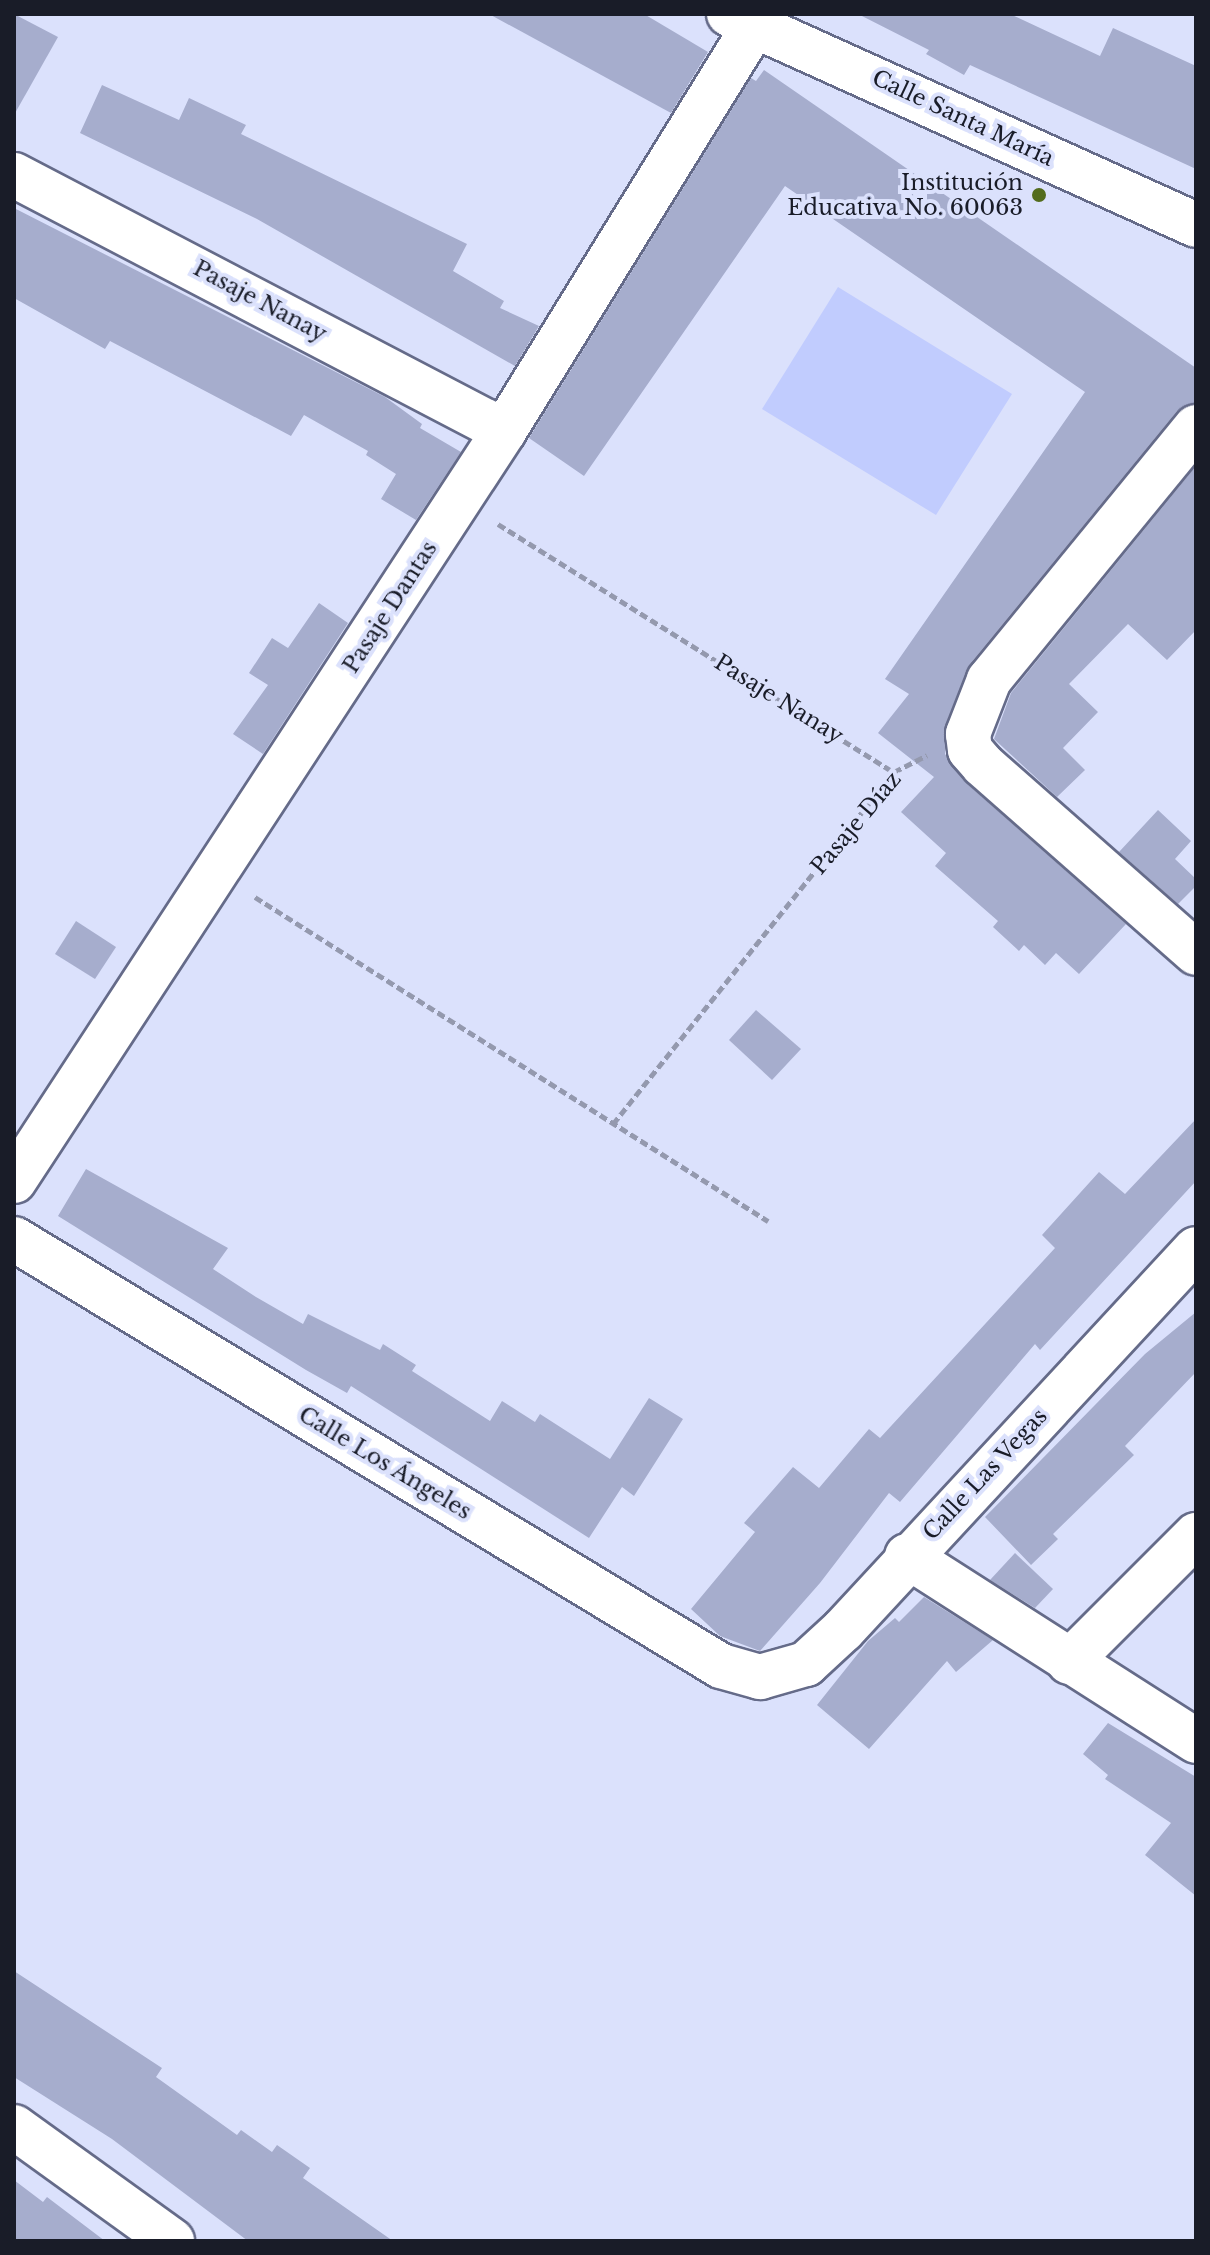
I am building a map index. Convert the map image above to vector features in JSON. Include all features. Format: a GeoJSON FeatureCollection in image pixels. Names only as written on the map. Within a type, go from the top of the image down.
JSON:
{"type":"FeatureCollection","features":[{"type":"Feature","properties":{"kind":"street","name":"Calle Santa María"},"geometry":{"type":"LineString","coordinates":[[742,19],[1196,225]]}},
{"type":"Feature","properties":{"kind":"street","name":"Pasaje Dantas"},"geometry":{"type":"LineString","coordinates":[[14,1181],[504,431],[742,19]]}},
{"type":"Feature","properties":{"kind":"street","name":"Pasaje Nanay"},"geometry":{"type":"LineString","coordinates":[[14,175],[504,431]]}},
{"type":"Feature","properties":{"kind":"street"},"geometry":{"type":"LineString","coordinates":[[1196,427],[989,680],[968,734],[970,750],[983,765],[1196,953]]}},
{"type":"Feature","properties":{"kind":"street","name":"Calle Los Ángeles"},"geometry":{"type":"LineString","coordinates":[[14,1239],[721,1666],[760,1677]]}},
{"type":"Feature","properties":{"kind":"street","name":"Calle Las Vegas"},"geometry":{"type":"LineString","coordinates":[[760,1677],[806,1664],[1196,1249]]}},
{"type":"Feature","properties":{"kind":"street"},"geometry":{"type":"LineString","coordinates":[[1069,1662],[1196,1535]]}},
{"type":"Feature","properties":{"kind":"street"},"geometry":{"type":"LineString","coordinates":[[907,1556],[1196,1741]]}},
{"type":"Feature","properties":{"kind":"street"},"geometry":{"type":"LineString","coordinates":[[14,2127],[172,2241]]}},
{"type":"Feature","properties":{"kind":"path","name":"Pasaje Nanay"},"geometry":{"type":"LineString","coordinates":[[459,500],[894,772]]}},
{"type":"Feature","properties":{"kind":"path","name":"Pasaje Díaz"},"geometry":{"type":"LineString","coordinates":[[613,1124],[894,772],[968,734]]}},
{"type":"Feature","properties":{"kind":"path"},"geometry":{"type":"LineString","coordinates":[[217,874],[768,1221]]}},
{"type":"Feature","properties":{"kind":"shaded area"},"geometry":{"type":"Polygon","coordinates":[[[838,287],[1012,394],[936,515],[762,409],[838,287]]]}},
{"type":"Feature","properties":{"kind":"building"},"geometry":{"type":"Polygon","coordinates":[[[14,14],[58,37],[14,115],[14,14]]]}},
{"type":"Feature","properties":{"kind":"building"},"geometry":{"type":"Polygon","coordinates":[[[489,14],[644,14],[708,52],[671,113],[489,14]]]}},
{"type":"Feature","properties":{"kind":"building"},"geometry":{"type":"Polygon","coordinates":[[[858,14],[1010,14],[1100,56],[1113,28],[1196,66],[1196,169],[970,65],[964,75],[926,54],[929,50],[858,14]]]}},
{"type":"Feature","properties":{"kind":"building"},"geometry":{"type":"Polygon","coordinates":[[[764,70],[1196,368],[1196,403],[1177,411],[970,664],[945,726],[945,754],[964,781],[1126,924],[1079,974],[1056,953],[1045,965],[1024,945],[1019,951],[993,927],[998,921],[935,866],[946,853],[901,812],[934,777],[878,733],[909,694],[885,679],[1085,392],[785,186],[584,476],[529,438],[751,78],[756,81],[764,70]]]}},
{"type":"Feature","properties":{"kind":"building"},"geometry":{"type":"Polygon","coordinates":[[[102,85],[179,120],[189,98],[246,125],[241,134],[467,244],[453,271],[504,301],[500,308],[539,326],[515,366],[257,219],[80,133],[102,85]]]}},
{"type":"Feature","properties":{"kind":"building"},"geometry":{"type":"Polygon","coordinates":[[[14,208],[385,397],[422,424],[420,428],[461,452],[416,520],[381,499],[396,474],[366,455],[368,451],[304,415],[291,436],[110,341],[105,349],[14,298],[14,208]]]}},
{"type":"Feature","properties":{"kind":"building"},"geometry":{"type":"Polygon","coordinates":[[[1196,466],[1196,630],[1167,660],[1128,624],[1069,684],[1098,712],[1063,748],[1085,770],[1057,797],[994,739],[1011,693],[1196,466]]]}},
{"type":"Feature","properties":{"kind":"building"},"geometry":{"type":"Polygon","coordinates":[[[319,603],[348,623],[263,754],[233,734],[268,685],[249,673],[272,638],[288,648],[319,603]]]}},
{"type":"Feature","properties":{"kind":"building"},"geometry":{"type":"Polygon","coordinates":[[[1158,810],[1191,841],[1175,859],[1196,879],[1196,886],[1178,904],[1119,852],[1158,810]]]}},
{"type":"Feature","properties":{"kind":"building"},"geometry":{"type":"Polygon","coordinates":[[[76,921],[116,947],[95,979],[55,954],[76,921]]]}},
{"type":"Feature","properties":{"kind":"building"},"geometry":{"type":"Polygon","coordinates":[[[756,1010],[801,1049],[772,1080],[729,1040],[756,1010]]]}},
{"type":"Feature","properties":{"kind":"building"},"geometry":{"type":"Polygon","coordinates":[[[1196,1119],[1196,1181],[1040,1350],[1035,1344],[900,1502],[889,1493],[820,1583],[760,1651],[720,1636],[691,1609],[755,1532],[744,1523],[793,1467],[819,1488],[869,1429],[880,1438],[1055,1248],[1042,1235],[1099,1172],[1125,1194],[1196,1119]]]}},
{"type":"Feature","properties":{"kind":"building"},"geometry":{"type":"Polygon","coordinates":[[[86,1169],[228,1248],[213,1269],[256,1297],[303,1324],[308,1314],[380,1350],[383,1344],[416,1365],[412,1371],[490,1421],[502,1401],[535,1422],[540,1414],[610,1459],[649,1398],[683,1419],[634,1496],[622,1487],[589,1538],[351,1386],[347,1393],[306,1370],[58,1216],[86,1169]]]}},
{"type":"Feature","properties":{"kind":"building"},"geometry":{"type":"Polygon","coordinates":[[[1196,1312],[1196,1372],[1125,1446],[1134,1455],[1053,1534],[1058,1539],[1031,1565],[985,1517],[1145,1354],[1196,1312]]]}},
{"type":"Feature","properties":{"kind":"building"},"geometry":{"type":"Polygon","coordinates":[[[1015,1553],[1053,1589],[1035,1608],[990,1580],[1015,1553]]]}},
{"type":"Feature","properties":{"kind":"building"},"geometry":{"type":"Polygon","coordinates":[[[924,1597],[993,1640],[956,1672],[947,1661],[869,1749],[817,1705],[868,1641],[895,1618],[899,1622],[924,1597]]]}},
{"type":"Feature","properties":{"kind":"building"},"geometry":{"type":"Polygon","coordinates":[[[1108,1723],[1196,1777],[1196,1896],[1145,1855],[1171,1823],[1105,1779],[1108,1775],[1083,1754],[1108,1723]]]}},
{"type":"Feature","properties":{"kind":"building"},"geometry":{"type":"Polygon","coordinates":[[[14,1971],[162,2068],[156,2077],[237,2135],[241,2130],[272,2152],[277,2145],[310,2168],[303,2178],[393,2241],[248,2241],[112,2139],[14,2077],[14,1971]]]}},
{"type":"Feature","properties":{"kind":"building"},"geometry":{"type":"Polygon","coordinates":[[[14,2180],[43,2202],[47,2197],[105,2241],[14,2241],[14,2180]]]}},
{"type":"Feature","properties":{"kind":"place","name":"Institución Educativa No. 60063"},"geometry":{"type":"Point","coordinates":[1039,195]}}]}
